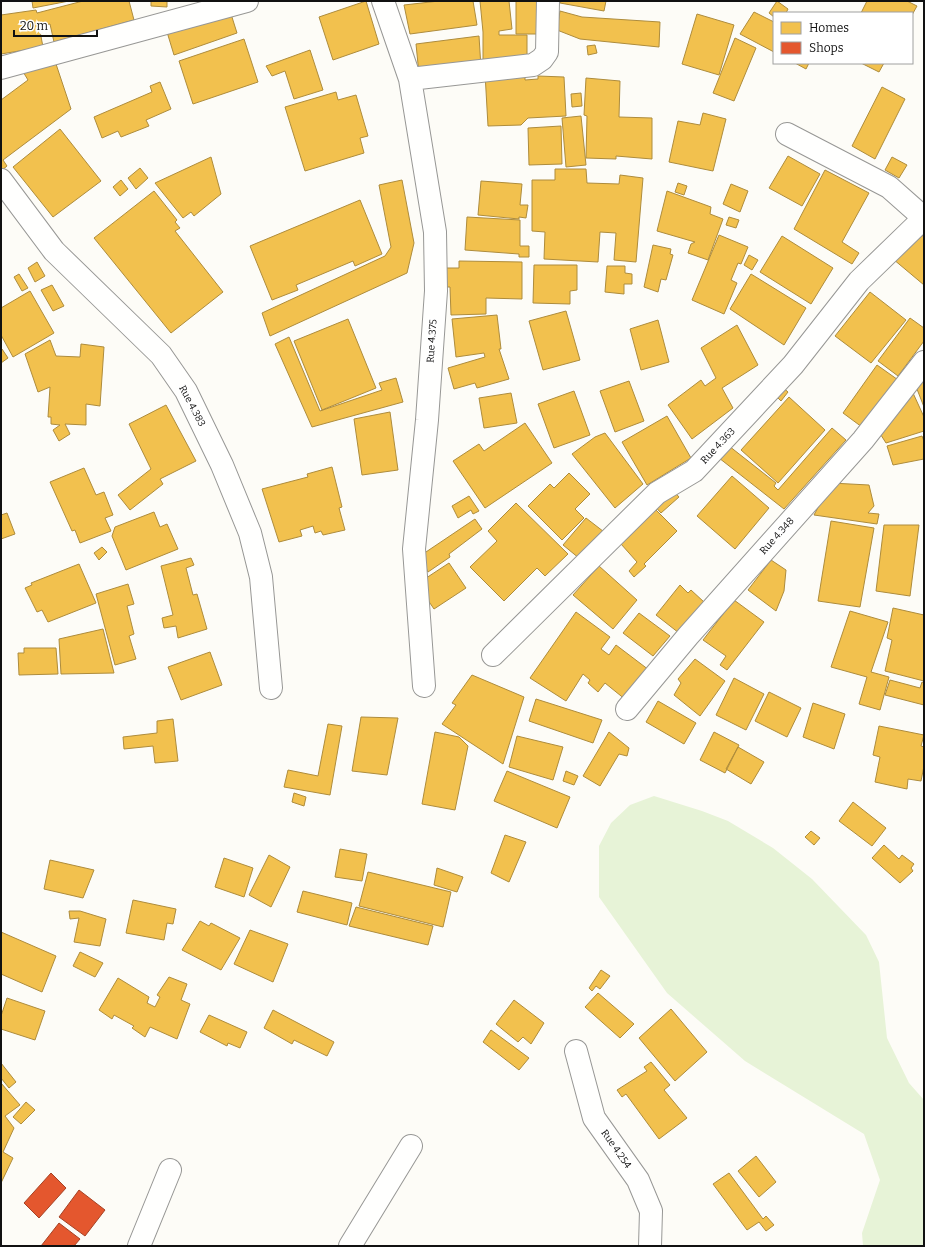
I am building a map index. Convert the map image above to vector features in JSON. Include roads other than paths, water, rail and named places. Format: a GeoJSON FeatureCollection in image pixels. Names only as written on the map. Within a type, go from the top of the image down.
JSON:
{"type":"FeatureCollection","features":[{"type":"Feature","properties":{"kind":"street"},"geometry":{"type":"LineString","coordinates":[[1,68],[247,1]]}},
{"type":"Feature","properties":{"kind":"street","name":"Rue 4.375"},"geometry":{"type":"LineString","coordinates":[[383,1],[410,79],[435,232],[436,292],[427,420],[414,549],[424,686]]}},
{"type":"Feature","properties":{"kind":"street"},"geometry":{"type":"LineString","coordinates":[[410,79],[533,65],[542,59],[547,52],[548,1]]}},
{"type":"Feature","properties":{"kind":"street"},"geometry":{"type":"LineString","coordinates":[[787,134],[889,187],[924,218]]}},
{"type":"Feature","properties":{"kind":"street","name":"Rue 4.383"},"geometry":{"type":"LineString","coordinates":[[1,180],[54,251],[161,355],[186,391],[222,465],[250,533],[261,577],[271,688]]}},
{"type":"Feature","properties":{"kind":"street","name":"Rue 4.363"},"geometry":{"type":"LineString","coordinates":[[494,655],[657,493],[694,471],[793,365],[859,281],[924,218]]}},
{"type":"Feature","properties":{"kind":"street","name":"Rue 4.348"},"geometry":{"type":"LineString","coordinates":[[627,709],[688,636],[863,440],[924,362]]}},
{"type":"Feature","properties":{"kind":"street","name":"Rue 4.254"},"geometry":{"type":"LineString","coordinates":[[576,1051],[594,1118],[638,1180],[650,1211],[650,1246]]}},
{"type":"Feature","properties":{"kind":"street"},"geometry":{"type":"LineString","coordinates":[[350,1246],[411,1146]]}},
{"type":"Feature","properties":{"kind":"street"},"geometry":{"type":"LineString","coordinates":[[139,1246],[170,1170]]}}]}
